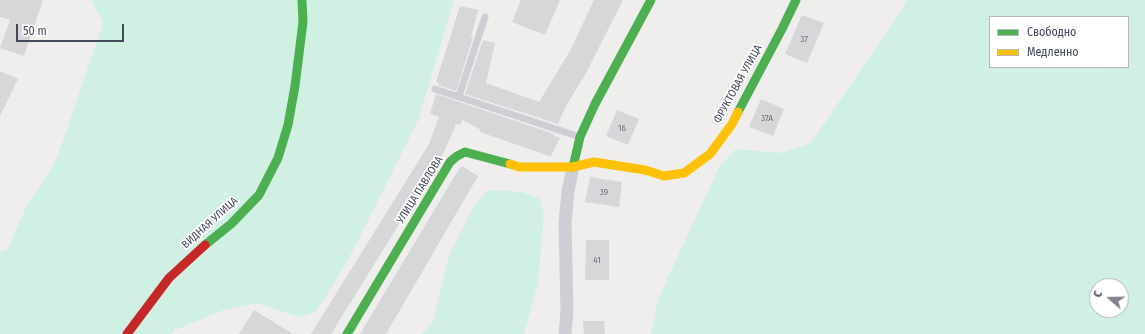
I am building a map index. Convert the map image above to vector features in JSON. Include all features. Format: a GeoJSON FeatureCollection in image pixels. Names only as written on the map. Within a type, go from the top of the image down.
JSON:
{"type":"FeatureCollection","features":[{"type":"Feature","properties":{"kind":"street","name":"ВИДНАЯ УЛИЦА"},"geometry":{"type":"LineString","coordinates":[[127,334],[169,278],[196,252],[231,224],[258,194],[278,158],[288,125],[295,86],[302,22],[302,0]]}},
{"type":"Feature","properties":{"kind":"street"},"geometry":{"type":"LineString","coordinates":[[565,334],[567,311],[565,223],[568,190],[580,137],[595,104],[651,0]]}},
{"type":"Feature","properties":{"kind":"street","name":"ФРУКТОВАЯ УЛИЦА"},"geometry":{"type":"LineString","coordinates":[[573,167],[594,162],[645,170],[664,176],[684,173],[710,154],[732,124],[796,0]]}},
{"type":"Feature","properties":{"kind":"street","name":"УЛИЦА ПАВЛОВА"},"geometry":{"type":"LineString","coordinates":[[347,334],[440,178],[450,162],[456,156],[465,152],[518,167],[573,167]]}},
{"type":"Feature","properties":{"kind":"lane"},"geometry":{"type":"LineString","coordinates":[[459,96],[485,17]]}},
{"type":"Feature","properties":{"kind":"lane"},"geometry":{"type":"LineString","coordinates":[[435,89],[580,137]]}},
{"type":"Feature","properties":{"kind":"green space"},"geometry":{"type":"Polygon","coordinates":[[[91,0],[454,0],[419,118],[355,247],[315,312],[298,317],[257,303],[224,310],[171,332],[170,334],[0,334],[0,252],[7,250],[28,203],[43,183],[58,155],[103,23],[91,0]]]}},
{"type":"Feature","properties":{"kind":"green space"},"geometry":{"type":"Polygon","coordinates":[[[907,0],[1145,0],[1145,334],[651,334],[658,299],[719,167],[736,149],[780,153],[811,143],[907,0]]]}},
{"type":"Feature","properties":{"kind":"green space"},"geometry":{"type":"Polygon","coordinates":[[[495,190],[521,192],[539,198],[544,214],[538,283],[524,334],[422,334],[433,322],[449,256],[474,206],[487,191],[495,190]]]}},
{"type":"Feature","properties":{"kind":"building"},"geometry":{"type":"Polygon","coordinates":[[[0,0],[43,0],[24,56],[0,48],[10,20],[0,17],[0,0]]]}},
{"type":"Feature","properties":{"kind":"building"},"geometry":{"type":"Polygon","coordinates":[[[521,0],[560,0],[545,35],[512,22],[521,0]]]}},
{"type":"Feature","properties":{"kind":"building"},"geometry":{"type":"Polygon","coordinates":[[[594,0],[623,0],[586,73],[566,106],[558,124],[465,94],[483,40],[495,43],[486,83],[539,102],[570,51],[594,0]]]}},
{"type":"Feature","properties":{"kind":"building"},"geometry":{"type":"Polygon","coordinates":[[[460,6],[478,10],[471,37],[473,37],[456,91],[438,85],[439,83],[436,82],[460,6]]]}},
{"type":"Feature","properties":{"kind":"building"},"geometry":{"type":"Polygon","coordinates":[[[802,15],[824,23],[807,63],[785,54],[802,15]]]}},
{"type":"Feature","properties":{"kind":"building"},"geometry":{"type":"Polygon","coordinates":[[[0,71],[18,79],[0,116],[0,71]]]}},
{"type":"Feature","properties":{"kind":"building"},"geometry":{"type":"Polygon","coordinates":[[[436,94],[554,134],[553,135],[560,138],[551,156],[549,156],[480,132],[481,130],[463,120],[460,125],[456,124],[445,150],[331,334],[311,334],[429,144],[439,117],[430,114],[436,94]]]}},
{"type":"Feature","properties":{"kind":"building"},"geometry":{"type":"Polygon","coordinates":[[[761,99],[784,109],[773,136],[749,127],[761,99]]]}},
{"type":"Feature","properties":{"kind":"building"},"geometry":{"type":"Polygon","coordinates":[[[617,110],[639,119],[628,145],[606,136],[617,110]]]}},
{"type":"Feature","properties":{"kind":"building"},"geometry":{"type":"Polygon","coordinates":[[[462,166],[478,176],[386,334],[360,334],[459,169],[462,166]]]}},
{"type":"Feature","properties":{"kind":"building"},"geometry":{"type":"Polygon","coordinates":[[[590,177],[622,182],[619,207],[585,202],[590,177]]]}},
{"type":"Feature","properties":{"kind":"building"},"geometry":{"type":"Polygon","coordinates":[[[586,240],[609,240],[609,280],[585,280],[586,240]]]}},
{"type":"Feature","properties":{"kind":"building"},"geometry":{"type":"Polygon","coordinates":[[[254,310],[293,334],[239,334],[254,310]]]}},
{"type":"Feature","properties":{"kind":"building"},"geometry":{"type":"Polygon","coordinates":[[[583,321],[604,321],[605,334],[584,334],[583,321]]]}},
{"type":"Feature","properties":{"kind":"traffic: fast"},"geometry":{"type":"LineString","coordinates":[[205,245],[231,224],[259,195],[278,158],[288,125],[295,86],[303,22],[302,0]]}},
{"type":"Feature","properties":{"kind":"traffic: fast"},"geometry":{"type":"LineString","coordinates":[[573,167],[580,137],[595,104],[651,0]]}},
{"type":"Feature","properties":{"kind":"traffic: fast"},"geometry":{"type":"LineString","coordinates":[[738,112],[796,0]]}},
{"type":"Feature","properties":{"kind":"traffic: fast"},"geometry":{"type":"LineString","coordinates":[[347,334],[450,162],[465,152],[510,164]]}},
{"type":"Feature","properties":{"kind":"traffic: slow"},"geometry":{"type":"LineString","coordinates":[[510,164],[519,167],[573,167],[594,162],[645,170],[664,176],[684,173],[710,154],[732,124],[738,112]]}},
{"type":"Feature","properties":{"kind":"traffic: jam"},"geometry":{"type":"LineString","coordinates":[[127,334],[169,278],[205,245]]}}]}
